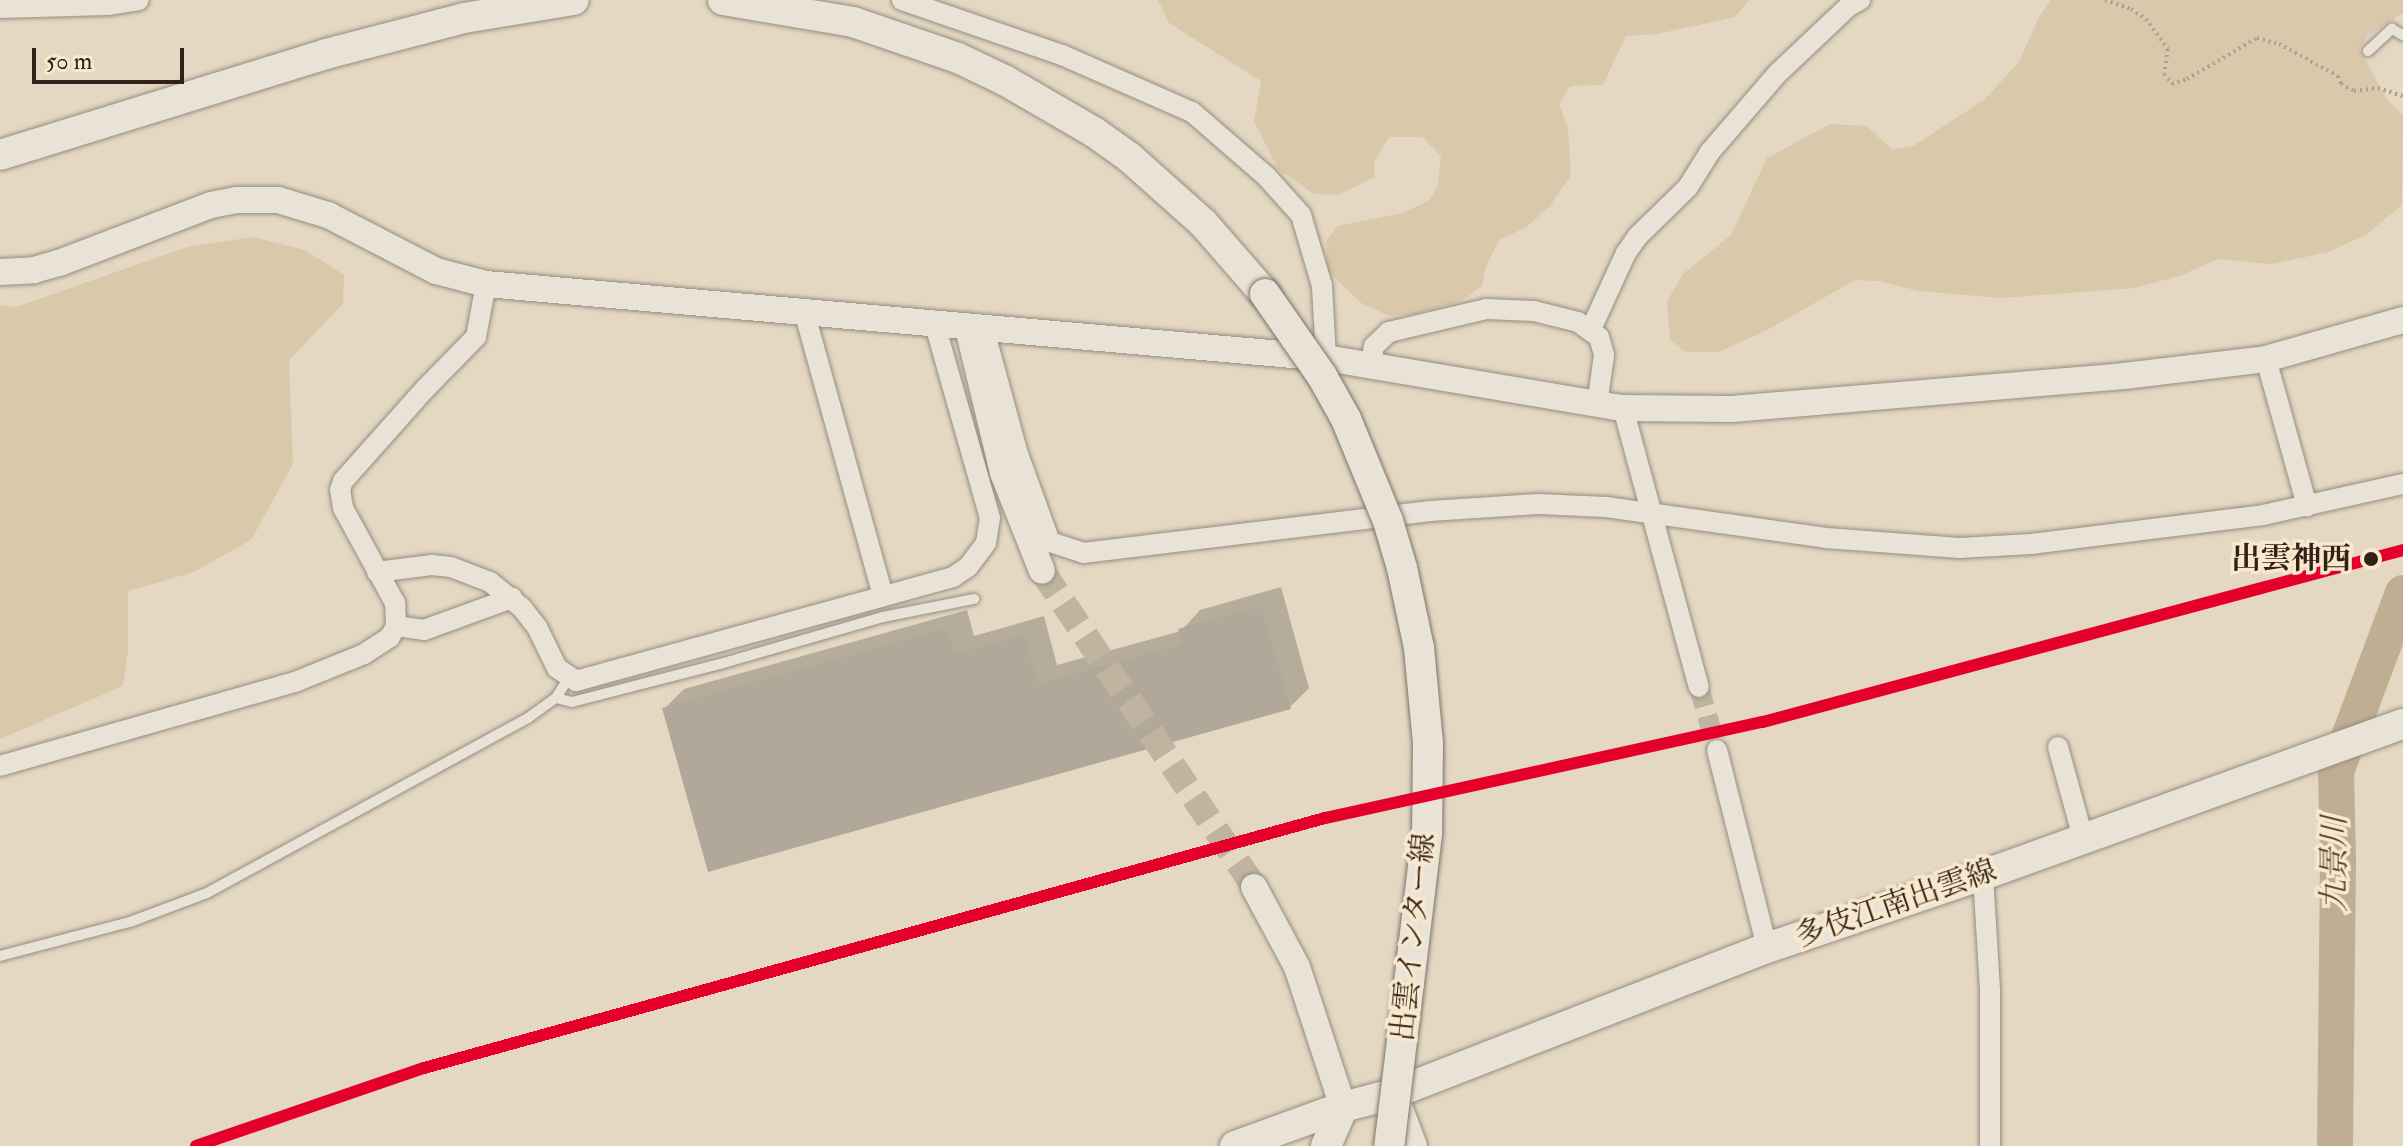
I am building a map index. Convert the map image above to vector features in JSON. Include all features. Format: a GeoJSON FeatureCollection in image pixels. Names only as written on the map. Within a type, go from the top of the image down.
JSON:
{"type":"FeatureCollection","features":[{"type":"Feature","properties":{"kind":"main road"},"geometry":{"type":"LineString","coordinates":[[0,155],[326,54],[464,18],[574,0]]}},
{"type":"Feature","properties":{"kind":"main road","name":"出雲インター線"},"geometry":{"type":"LineString","coordinates":[[723,0],[853,22],[958,58],[1006,81],[1094,132],[1129,157],[1203,223],[1265,294],[1322,376],[1346,419],[1388,521],[1402,568],[1419,648],[1428,743],[1427,834],[1389,1146]]}},
{"type":"Feature","properties":{"kind":"main road","name":"多伎江南出雲線"},"geometry":{"type":"LineString","coordinates":[[1255,1143],[1343,1107],[1392,1094],[1767,948],[1983,875],[2403,724]]}},
{"type":"Feature","properties":{"kind":"main road"},"geometry":{"type":"LineString","coordinates":[[1392,1094],[1412,1146]]}},
{"type":"Feature","properties":{"kind":"main road"},"geometry":{"type":"LineString","coordinates":[[1326,1146],[1343,1107]]}},
{"type":"Feature","properties":{"kind":"street"},"geometry":{"type":"LineString","coordinates":[[0,8],[108,5],[139,0]]}},
{"type":"Feature","properties":{"kind":"street"},"geometry":{"type":"LineString","coordinates":[[902,0],[1062,55],[1192,112],[1266,176],[1301,215],[1322,286],[1326,358]]}},
{"type":"Feature","properties":{"kind":"street"},"geometry":{"type":"LineString","coordinates":[[1591,329],[1626,253],[1638,236],[1688,187],[1709,153],[1777,74],[1849,6],[1860,0]]}},
{"type":"Feature","properties":{"kind":"street"},"geometry":{"type":"LineString","coordinates":[[0,272],[47,267],[211,205],[257,199],[278,200],[328,215],[414,262],[486,284],[1326,358],[1623,408],[1732,409],[2124,376],[2266,359],[2403,320]]}},
{"type":"Feature","properties":{"kind":"street"},"geometry":{"type":"LineString","coordinates":[[0,766],[295,682],[381,645],[396,626],[395,603],[343,508],[340,490],[343,481],[476,337],[486,284]]}},
{"type":"Feature","properties":{"kind":"street"},"geometry":{"type":"LineString","coordinates":[[1371,364],[1374,346],[1389,332],[1486,309],[1534,311],[1591,329],[1599,337],[1604,355],[1597,405]]}},
{"type":"Feature","properties":{"kind":"street"},"geometry":{"type":"LineString","coordinates":[[804,311],[883,596]]}},
{"type":"Feature","properties":{"kind":"street"},"geometry":{"type":"LineString","coordinates":[[377,572],[415,565],[451,567],[490,582],[512,598],[537,627],[557,668],[568,679],[584,681],[962,573],[986,543],[991,527],[935,325]]}},
{"type":"Feature","properties":{"kind":"street"},"geometry":{"type":"LineString","coordinates":[[976,329],[1050,542],[1083,553],[1430,511],[1538,504],[1652,513],[1826,538],[1960,548],[2031,544],[2263,515],[2403,484]]}},
{"type":"Feature","properties":{"kind":"street"},"geometry":{"type":"LineString","coordinates":[[976,329],[1003,473],[1042,571]]}},
{"type":"Feature","properties":{"kind":"street"},"geometry":{"type":"LineString","coordinates":[[2266,359],[2307,506]]}},
{"type":"Feature","properties":{"kind":"street"},"geometry":{"type":"LineString","coordinates":[[1623,408],[1699,687]]}},
{"type":"Feature","properties":{"kind":"street"},"geometry":{"type":"LineString","coordinates":[[396,626],[424,630],[512,598]]}},
{"type":"Feature","properties":{"kind":"street"},"geometry":{"type":"LineString","coordinates":[[2058,747],[2083,838]]}},
{"type":"Feature","properties":{"kind":"street"},"geometry":{"type":"LineString","coordinates":[[1717,750],[1767,948]]}},
{"type":"Feature","properties":{"kind":"street"},"geometry":{"type":"LineString","coordinates":[[1983,875],[1990,991],[1990,1146]]}},
{"type":"Feature","properties":{"kind":"street"},"geometry":{"type":"LineString","coordinates":[[1254,887],[1297,967],[1343,1107]]}},
{"type":"Feature","properties":{"kind":"lane"},"geometry":{"type":"LineString","coordinates":[[2368,51],[2392,29],[2403,35]]}},
{"type":"Feature","properties":{"kind":"lane"},"geometry":{"type":"LineString","coordinates":[[556,698],[572,702],[883,617],[974,599]]}},
{"type":"Feature","properties":{"kind":"lane"},"geometry":{"type":"LineString","coordinates":[[0,956],[130,922],[207,893],[528,718],[556,698],[568,679]]}},
{"type":"Feature","properties":{"kind":"path"},"geometry":{"type":"LineString","coordinates":[[2105,0],[2131,9],[2146,19],[2168,49],[2164,74],[2172,84],[2187,79],[2257,38],[2279,44],[2315,63],[2338,76],[2341,84],[2354,91],[2378,88],[2403,96]]}},
{"type":"Feature","properties":{"kind":"shaded area"},"geometry":{"type":"Polygon","coordinates":[[[1158,0],[1749,0],[1735,17],[1657,34],[1626,36],[1603,85],[1570,86],[1559,104],[1568,128],[1571,175],[1550,206],[1525,228],[1500,239],[1486,266],[1482,286],[1461,301],[1416,314],[1389,316],[1361,303],[1328,271],[1326,241],[1337,226],[1403,213],[1430,200],[1438,184],[1441,156],[1422,137],[1389,137],[1374,163],[1375,177],[1338,195],[1314,194],[1278,169],[1254,121],[1261,81],[1169,23],[1158,0]]]}},
{"type":"Feature","properties":{"kind":"shaded area"},"geometry":{"type":"Polygon","coordinates":[[[2051,0],[2403,0],[2403,13],[2367,36],[2360,50],[2387,100],[2403,115],[2402,205],[2367,234],[2329,252],[2271,264],[2218,259],[2182,275],[2135,288],[2000,298],[1919,291],[1879,281],[1855,280],[1771,328],[1719,352],[1685,352],[1670,340],[1667,301],[1684,273],[1731,235],[1767,158],[1830,124],[1866,126],[1892,149],[1913,146],[1984,100],[2019,62],[2039,17],[2051,0]]]}},
{"type":"Feature","properties":{"kind":"shaded area"},"geometry":{"type":"Polygon","coordinates":[[[253,237],[305,250],[344,275],[343,304],[289,360],[293,464],[251,540],[194,572],[128,591],[128,651],[123,686],[0,739],[0,305],[16,307],[187,247],[253,237]]]}},
{"type":"Feature","properties":{"kind":"building"},"geometry":{"type":"Polygon","coordinates":[[[1261,606],[1291,709],[708,872],[662,708],[947,628],[955,654],[1024,635],[1038,684],[1182,644],[1178,629],[1261,606]]]}},
{"type":"Feature","properties":{"kind":"waterway","name":"九景川"},"geometry":{"type":"LineString","coordinates":[[2335,1146],[2336,772],[2403,593]]}},
{"type":"Feature","properties":{"kind":"tunnel"},"geometry":{"type":"LineString","coordinates":[[1042,571],[1254,887]]}},
{"type":"Feature","properties":{"kind":"tunnel"},"geometry":{"type":"LineString","coordinates":[[1699,687],[1717,750]]}},
{"type":"Feature","properties":{"kind":"transit line"},"geometry":{"type":"LineString","coordinates":[[196,1146],[424,1068],[1325,818],[1763,722],[2403,550]]}},
{"type":"Feature","properties":{"kind":"place","name":"出雲神西"},"geometry":{"type":"Point","coordinates":[2371,559]}}]}
